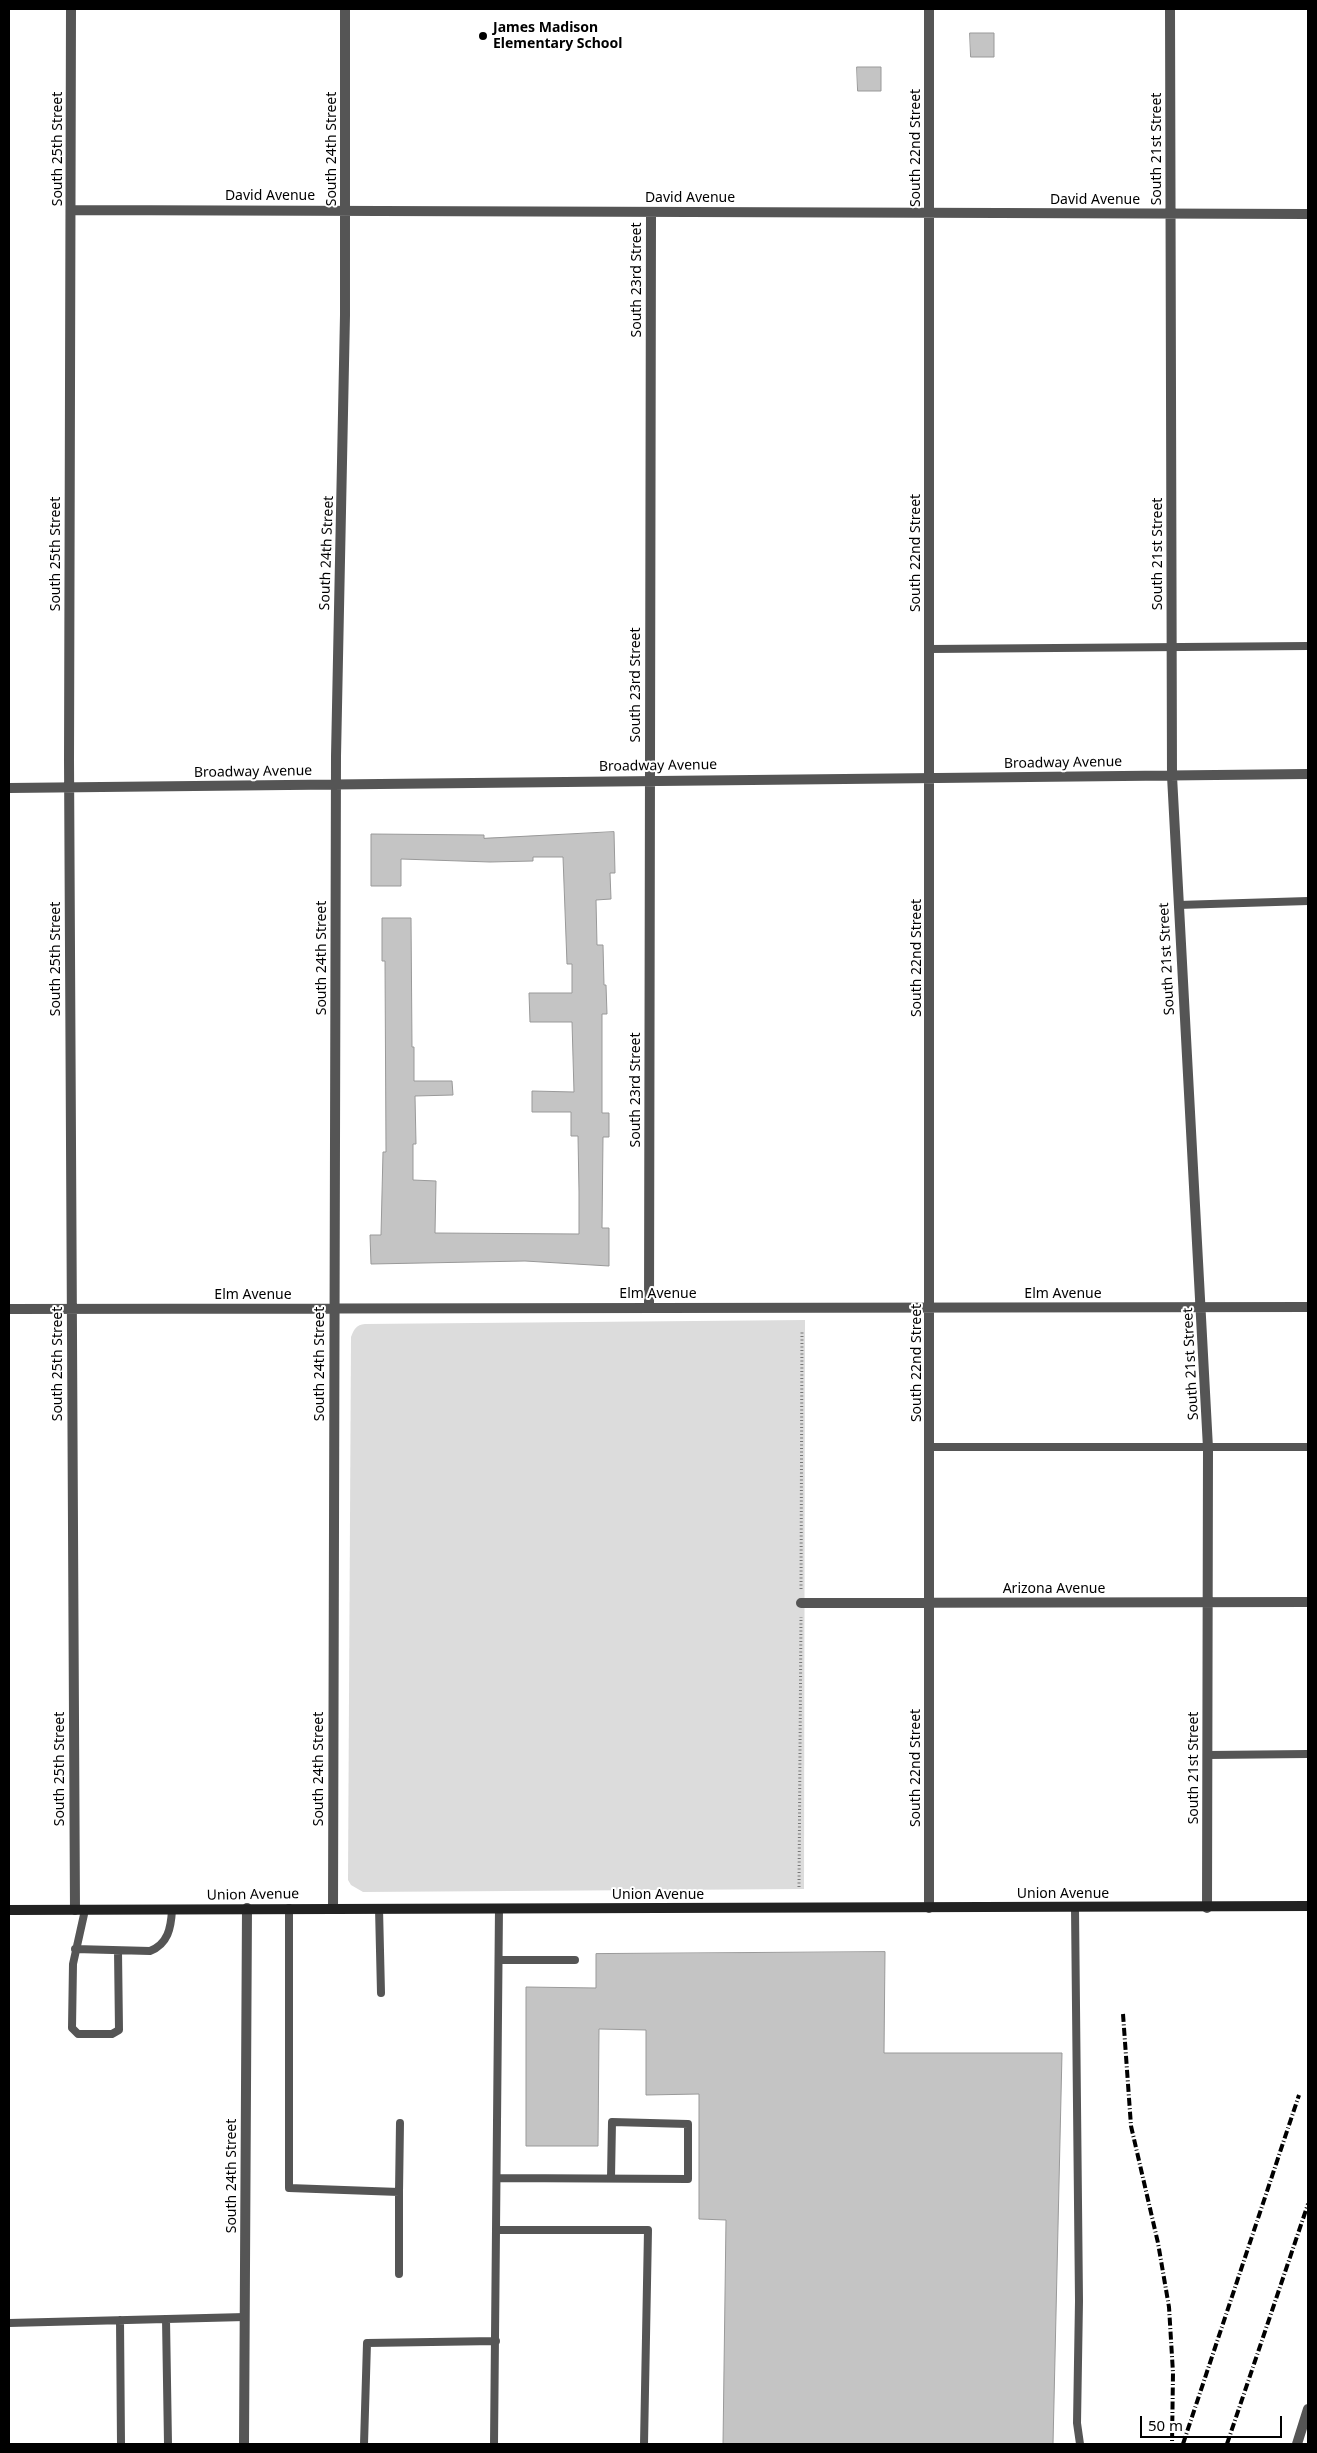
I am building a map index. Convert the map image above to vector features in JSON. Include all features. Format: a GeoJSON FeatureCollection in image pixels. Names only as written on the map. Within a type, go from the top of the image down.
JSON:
{"type":"FeatureCollection","features":[{"type":"Feature","properties":{"kind":"street","name":"South 25th Street"},"geometry":{"type":"LineString","coordinates":[[71,9],[72,210],[69,788],[71,1309],[80,1910]]}},
{"type":"Feature","properties":{"kind":"street","name":"South 24th Street"},"geometry":{"type":"LineString","coordinates":[[333,1908],[336,784],[346,210],[345,9]]}},
{"type":"Feature","properties":{"kind":"street","name":"South 22nd Street"},"geometry":{"type":"LineString","coordinates":[[929,9],[929,1908]]}},
{"type":"Feature","properties":{"kind":"street","name":"South 21st Street"},"geometry":{"type":"LineString","coordinates":[[1170,9],[1172,776],[1202,1307],[1208,1448],[1207,1908]]}},
{"type":"Feature","properties":{"kind":"street","name":"David Avenue"},"geometry":{"type":"LineString","coordinates":[[72,210],[1308,214]]}},
{"type":"Feature","properties":{"kind":"street","name":"South 23rd Street"},"geometry":{"type":"LineString","coordinates":[[649,1308],[651,212]]}},
{"type":"Feature","properties":{"kind":"street","name":"Broadway Avenue"},"geometry":{"type":"LineString","coordinates":[[9,788],[650,779],[1308,774]]}},
{"type":"Feature","properties":{"kind":"street","name":"Elm Avenue"},"geometry":{"type":"LineString","coordinates":[[9,1309],[1308,1307]]}},
{"type":"Feature","properties":{"kind":"street","name":"Arizona Avenue"},"geometry":{"type":"LineString","coordinates":[[801,1603],[1308,1602]]}},
{"type":"Feature","properties":{"kind":"street","name":"Union Avenue"},"geometry":{"type":"LineString","coordinates":[[9,1910],[247,1908],[1207,1908],[1308,1906]]}},
{"type":"Feature","properties":{"kind":"street","name":"South 24th Street"},"geometry":{"type":"LineString","coordinates":[[244,2444],[247,1908]]}},
{"type":"Feature","properties":{"kind":"street"},"geometry":{"type":"LineString","coordinates":[[1296,2444],[1308,2409]]}},
{"type":"Feature","properties":{"kind":"lane"},"geometry":{"type":"LineString","coordinates":[[930,649],[1308,646]]}},
{"type":"Feature","properties":{"kind":"lane"},"geometry":{"type":"LineString","coordinates":[[1178,905],[1308,901]]}},
{"type":"Feature","properties":{"kind":"lane"},"geometry":{"type":"LineString","coordinates":[[930,1447],[1308,1447]]}},
{"type":"Feature","properties":{"kind":"lane"},"geometry":{"type":"LineString","coordinates":[[1208,1755],[1308,1754]]}},
{"type":"Feature","properties":{"kind":"lane"},"geometry":{"type":"LineString","coordinates":[[289,1908],[289,2188],[399,2192]]}},
{"type":"Feature","properties":{"kind":"lane"},"geometry":{"type":"LineString","coordinates":[[379,1908],[381,1993]]}},
{"type":"Feature","properties":{"kind":"lane"},"geometry":{"type":"LineString","coordinates":[[494,2444],[499,1908]]}},
{"type":"Feature","properties":{"kind":"lane"},"geometry":{"type":"LineString","coordinates":[[1075,1908],[1079,2301],[1077,2423],[1080,2444]]}},
{"type":"Feature","properties":{"kind":"lane"},"geometry":{"type":"LineString","coordinates":[[80,1910],[81,1932],[72,1964],[71,2010],[72,2028],[78,2034],[112,2034],[118,2030],[118,1951]]}},
{"type":"Feature","properties":{"kind":"lane"},"geometry":{"type":"LineString","coordinates":[[75,1949],[118,1951],[150,1951],[156,1949],[166,1940],[171,1928],[172,1910]]}},
{"type":"Feature","properties":{"kind":"lane"},"geometry":{"type":"LineString","coordinates":[[499,1960],[575,1960]]}},
{"type":"Feature","properties":{"kind":"lane"},"geometry":{"type":"LineString","coordinates":[[497,2178],[688,2179],[688,2124],[612,2122],[611,2178]]}},
{"type":"Feature","properties":{"kind":"lane"},"geometry":{"type":"LineString","coordinates":[[399,2274],[400,2124]]}},
{"type":"Feature","properties":{"kind":"lane"},"geometry":{"type":"LineString","coordinates":[[496,2230],[648,2230],[644,2444]]}},
{"type":"Feature","properties":{"kind":"lane"},"geometry":{"type":"LineString","coordinates":[[9,2323],[245,2317]]}},
{"type":"Feature","properties":{"kind":"lane"},"geometry":{"type":"LineString","coordinates":[[120,2320],[121,2444]]}},
{"type":"Feature","properties":{"kind":"lane"},"geometry":{"type":"LineString","coordinates":[[166,2320],[168,2444]]}},
{"type":"Feature","properties":{"kind":"lane"},"geometry":{"type":"LineString","coordinates":[[364,2444],[367,2342],[496,2341]]}},
{"type":"Feature","properties":{"kind":"shaded area"},"geometry":{"type":"Polygon","coordinates":[[[805,1320],[804,1889],[363,1892],[351,1885],[348,1880],[351,1337],[356,1328],[359,1325],[365,1324],[805,1320]]]}},
{"type":"Feature","properties":{"kind":"building"},"geometry":{"type":"Polygon","coordinates":[[[970,33],[994,33],[994,57],[971,57],[970,33]]]}},
{"type":"Feature","properties":{"kind":"building"},"geometry":{"type":"Polygon","coordinates":[[[857,67],[881,67],[881,91],[858,91],[857,67]]]}},
{"type":"Feature","properties":{"kind":"building"},"geometry":{"type":"Polygon","coordinates":[[[614,832],[615,873],[610,873],[611,899],[596,900],[597,945],[603,945],[604,985],[606,985],[607,1014],[602,1014],[602,1113],[609,1113],[609,1137],[603,1137],[602,1228],[609,1228],[609,1266],[525,1261],[371,1264],[370,1235],[381,1235],[383,1152],[386,1152],[385,961],[382,961],[382,918],[411,918],[414,1081],[452,1081],[453,1095],[415,1096],[416,1144],[413,1144],[413,1180],[436,1181],[435,1233],[579,1234],[579,1192],[578,1136],[571,1136],[571,1112],[532,1112],[532,1091],[574,1092],[572,1022],[530,1022],[529,993],[572,993],[572,964],[567,964],[563,857],[533,857],[533,861],[490,862],[401,859],[401,886],[371,886],[371,834],[484,835],[484,838],[614,832]]]}},
{"type":"Feature","properties":{"kind":"building"},"geometry":{"type":"Polygon","coordinates":[[[885,1952],[884,2053],[1062,2053],[1053,2444],[723,2444],[726,2220],[699,2219],[699,2094],[646,2095],[646,2030],[599,2029],[598,2146],[526,2146],[526,1987],[596,1988],[596,1954],[885,1952]]]}},
{"type":"Feature","properties":{"kind":"railway"},"geometry":{"type":"LineString","coordinates":[[1123,2014],[1131,2126],[1158,2243],[1169,2307],[1173,2373],[1172,2444]]}},
{"type":"Feature","properties":{"kind":"railway"},"geometry":{"type":"LineString","coordinates":[[1183,2444],[1299,2095]]}},
{"type":"Feature","properties":{"kind":"railway"},"geometry":{"type":"LineString","coordinates":[[1227,2444],[1308,2204]]}},
{"type":"Feature","properties":{"kind":"place","name":"James Madison Elementary School"},"geometry":{"type":"Point","coordinates":[483,36]}}]}
